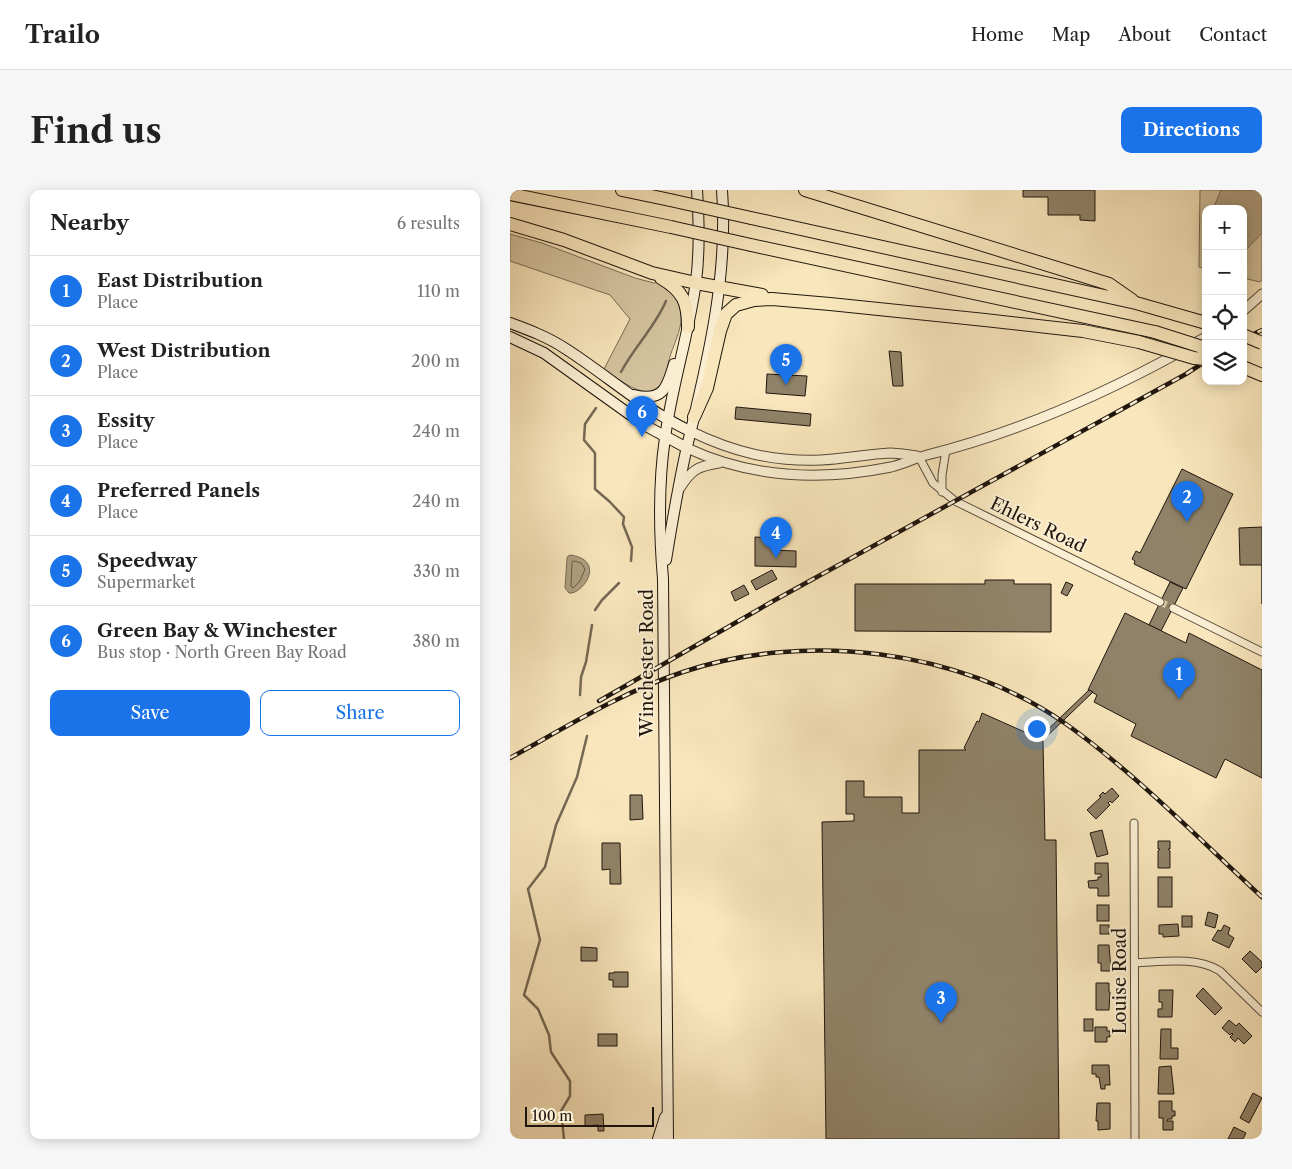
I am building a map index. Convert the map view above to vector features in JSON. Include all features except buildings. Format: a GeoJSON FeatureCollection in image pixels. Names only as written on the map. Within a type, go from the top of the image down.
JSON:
{"type":"FeatureCollection","features":[{"type":"Feature","properties":{"kind":"highway"},"geometry":{"type":"LineString","coordinates":[[622,190],[1136,303],[1202,322]]}},
{"type":"Feature","properties":{"kind":"highway"},"geometry":{"type":"LineString","coordinates":[[805,190],[1109,284],[1136,303]]}},
{"type":"Feature","properties":{"kind":"highway"},"geometry":{"type":"LineString","coordinates":[[510,194],[1155,332],[1202,347]]}},
{"type":"Feature","properties":{"kind":"highway"},"geometry":{"type":"LineString","coordinates":[[510,224],[564,240],[652,273],[696,284],[760,294],[772,299]]}},
{"type":"Feature","properties":{"kind":"highway"},"geometry":{"type":"LineString","coordinates":[[652,273],[673,286],[682,296],[687,310],[687,330]]}},
{"type":"Feature","properties":{"kind":"highway"},"geometry":{"type":"LineString","coordinates":[[694,416],[707,388],[720,331],[726,314],[732,308],[742,303],[772,299],[1083,331],[1139,342],[1202,359]]}},
{"type":"Feature","properties":{"kind":"highway"},"geometry":{"type":"LineString","coordinates":[[1247,336],[1262,342]]}},
{"type":"Feature","properties":{"kind":"main road","name":"Winchester Road"},"geometry":{"type":"LineString","coordinates":[[668,1139],[663,578],[659,523],[665,436],[696,284],[699,228],[697,190]]}},
{"type":"Feature","properties":{"kind":"main road"},"geometry":{"type":"LineString","coordinates":[[663,578],[690,432],[720,288],[724,244],[722,190]]}},
{"type":"Feature","properties":{"kind":"main road"},"geometry":{"type":"LineString","coordinates":[[510,323],[539,334],[565,348],[668,421],[690,432]]}},
{"type":"Feature","properties":{"kind":"main road"},"geometry":{"type":"LineString","coordinates":[[628,394],[648,398],[661,392],[668,383],[687,330]]}},
{"type":"Feature","properties":{"kind":"main road"},"geometry":{"type":"LineString","coordinates":[[510,337],[544,354],[646,426],[687,448]]}},
{"type":"Feature","properties":{"kind":"main road"},"geometry":{"type":"LineString","coordinates":[[658,1139],[668,1106]]}},
{"type":"Feature","properties":{"kind":"street"},"geometry":{"type":"LineString","coordinates":[[1247,307],[1262,294]]}},
{"type":"Feature","properties":{"kind":"street"},"geometry":{"type":"LineString","coordinates":[[687,448],[722,463],[745,469],[793,476],[856,472],[893,466],[1001,434],[1071,406],[1148,370],[1202,339]]}},
{"type":"Feature","properties":{"kind":"street"},"geometry":{"type":"LineString","coordinates":[[690,432],[726,448],[769,458],[822,460],[891,453],[919,457]]}},
{"type":"Feature","properties":{"kind":"street"},"geometry":{"type":"LineString","coordinates":[[942,492],[942,475],[946,450]]}},
{"type":"Feature","properties":{"kind":"street","name":"Ehlers Road"},"geometry":{"type":"LineString","coordinates":[[919,457],[933,483],[955,501],[1160,602]]}},
{"type":"Feature","properties":{"kind":"street"},"geometry":{"type":"LineString","coordinates":[[679,488],[692,471],[699,467],[722,463]]}},
{"type":"Feature","properties":{"kind":"street"},"geometry":{"type":"LineString","coordinates":[[1173,608],[1262,652]]}},
{"type":"Feature","properties":{"kind":"street","name":"Louise Road"},"geometry":{"type":"LineString","coordinates":[[1134,823],[1135,1139]]}},
{"type":"Feature","properties":{"kind":"street"},"geometry":{"type":"LineString","coordinates":[[1135,963],[1193,962],[1212,966],[1220,971],[1262,1012]]}},
{"type":"Feature","properties":{"kind":"shaded area"},"geometry":{"type":"Polygon","coordinates":[[[1200,190],[1262,190],[1262,280],[1260,282],[1247,279],[1247,205],[1202,205],[1202,268],[1199,267],[1200,190]]]}},
{"type":"Feature","properties":{"kind":"shaded area"},"geometry":{"type":"Polygon","coordinates":[[[510,234],[542,243],[635,278],[654,283],[659,282],[671,292],[679,304],[681,319],[664,382],[652,391],[642,391],[625,383],[604,369],[630,319],[610,295],[510,261],[510,234]]]}},
{"type":"Feature","properties":{"kind":"water"},"geometry":{"type":"Polygon","coordinates":[[[1221,190],[1262,190],[1262,233],[1247,249],[1247,205],[1215,205],[1221,190]]]}},
{"type":"Feature","properties":{"kind":"water"},"geometry":{"type":"Polygon","coordinates":[[[571,555],[582,558],[588,564],[590,570],[585,583],[580,589],[569,593],[565,588],[567,558],[571,555]]]}},
{"type":"Feature","properties":{"kind":"waterway"},"geometry":{"type":"LineString","coordinates":[[621,372],[656,320],[666,301]]}},
{"type":"Feature","properties":{"kind":"waterway"},"geometry":{"type":"LineString","coordinates":[[596,408],[585,424],[584,440],[595,453],[595,489],[624,517],[623,524],[632,547],[631,561]]}},
{"type":"Feature","properties":{"kind":"waterway"},"geometry":{"type":"LineString","coordinates":[[595,610],[619,583]]}},
{"type":"Feature","properties":{"kind":"waterway"},"geometry":{"type":"LineString","coordinates":[[580,695],[581,677],[586,662],[592,625]]}},
{"type":"Feature","properties":{"kind":"waterway"},"geometry":{"type":"LineString","coordinates":[[564,1139],[561,1111],[570,1096],[570,1081],[551,1052],[549,1035],[538,1009],[524,995],[540,940],[528,889],[545,867],[556,825],[577,777],[587,736]]}},
{"type":"Feature","properties":{"kind":"tunnel"},"geometry":{"type":"LineString","coordinates":[[1160,602],[1173,608]]}},
{"type":"Feature","properties":{"kind":"railway"},"geometry":{"type":"LineString","coordinates":[[1247,337],[1262,330]]}},
{"type":"Feature","properties":{"kind":"railway"},"geometry":{"type":"LineString","coordinates":[[599,701],[775,600],[1202,364]]}},
{"type":"Feature","properties":{"kind":"railway"},"geometry":{"type":"LineString","coordinates":[[510,758],[616,700],[683,672],[730,659],[779,652],[830,651],[881,654],[930,664],[979,678],[1024,699],[1066,724],[1142,785],[1262,897]]}},
{"type":"Feature","properties":{"kind":"place","name":"Speedway"},"geometry":{"type":"Point","coordinates":[786,385]}},
{"type":"Feature","properties":{"kind":"place","name":"Green Bay & Winchester"},"geometry":{"type":"Point","coordinates":[642,437]}},
{"type":"Feature","properties":{"kind":"place","name":"West Distribution"},"geometry":{"type":"Point","coordinates":[1187,522]}},
{"type":"Feature","properties":{"kind":"place","name":"Preferred Panels"},"geometry":{"type":"Point","coordinates":[776,558]}},
{"type":"Feature","properties":{"kind":"place","name":"East Distribution"},"geometry":{"type":"Point","coordinates":[1179,699]}},
{"type":"Feature","properties":{"kind":"place","name":"Essity"},"geometry":{"type":"Point","coordinates":[941,1023]}}]}
